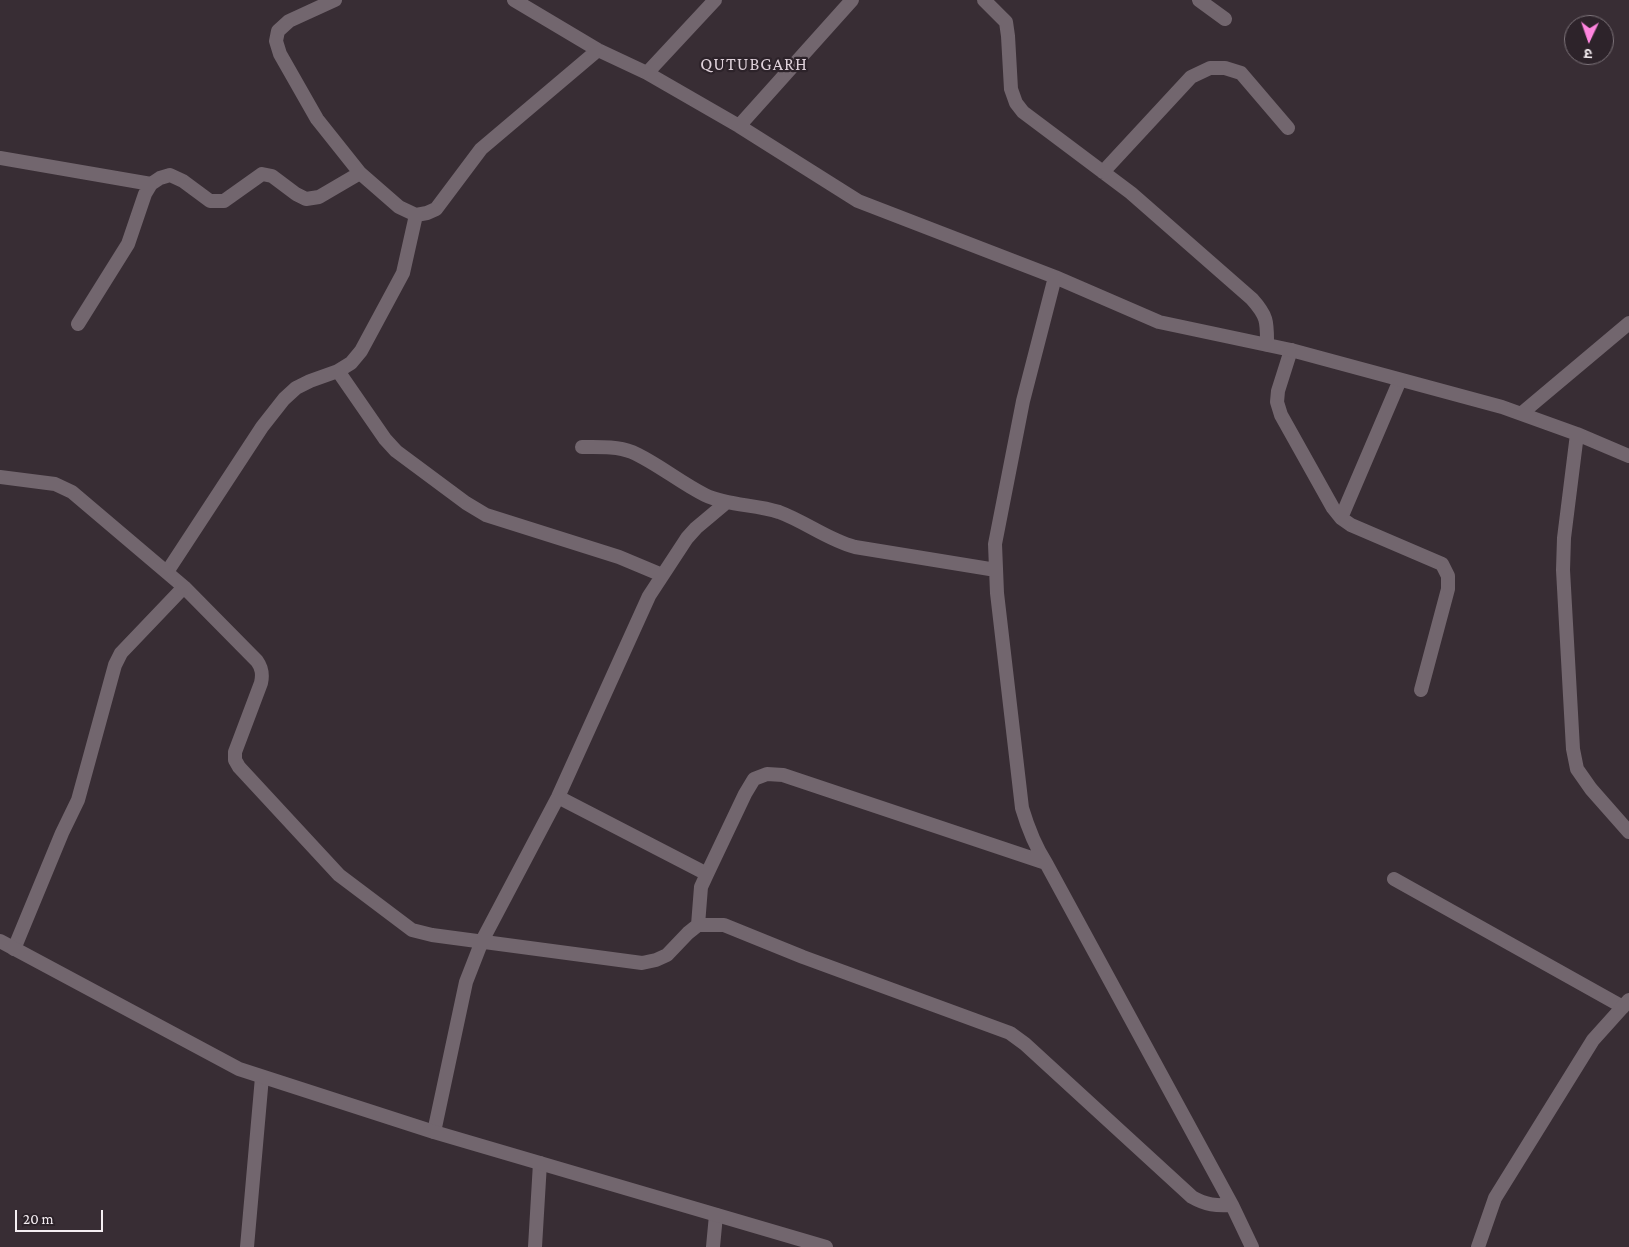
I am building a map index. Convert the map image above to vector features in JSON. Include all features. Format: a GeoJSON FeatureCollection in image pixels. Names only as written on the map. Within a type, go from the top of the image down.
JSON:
{"type":"FeatureCollection","features":[{"type":"Feature","properties":{"kind":"street"},"geometry":{"type":"LineString","coordinates":[[335,0],[289,21],[278,31],[276,41],[280,54],[317,119],[360,173],[399,207],[416,215],[436,209],[481,149],[598,50]]}},
{"type":"Feature","properties":{"kind":"street"},"geometry":{"type":"LineString","coordinates":[[514,0],[598,50],[647,74],[739,126],[858,202],[1055,277],[1159,322],[1291,350],[1522,413],[1629,456]]}},
{"type":"Feature","properties":{"kind":"street"},"geometry":{"type":"LineString","coordinates":[[647,74],[715,0]]}},
{"type":"Feature","properties":{"kind":"street"},"geometry":{"type":"LineString","coordinates":[[739,126],[852,0]]}},
{"type":"Feature","properties":{"kind":"street"},"geometry":{"type":"LineString","coordinates":[[984,0],[1006,22],[1012,89],[1016,103],[1023,112],[1131,193],[1252,299],[1261,309],[1267,321],[1267,345]]}},
{"type":"Feature","properties":{"kind":"street"},"geometry":{"type":"LineString","coordinates":[[1199,0],[1226,20]]}},
{"type":"Feature","properties":{"kind":"street"},"geometry":{"type":"LineString","coordinates":[[1103,172],[1191,77],[1210,68],[1225,68],[1241,73],[1288,128]]}},
{"type":"Feature","properties":{"kind":"street"},"geometry":{"type":"LineString","coordinates":[[0,158],[151,184]]}},
{"type":"Feature","properties":{"kind":"street"},"geometry":{"type":"LineString","coordinates":[[78,324],[128,244],[145,194],[151,184],[160,178],[170,175],[183,181],[210,201],[224,201],[262,174],[272,176],[306,199],[319,197],[360,173]]}},
{"type":"Feature","properties":{"kind":"street"},"geometry":{"type":"LineString","coordinates":[[167,572],[262,427],[284,399],[296,388],[338,371],[351,363],[361,351],[404,273],[416,215]]}},
{"type":"Feature","properties":{"kind":"street"},"geometry":{"type":"LineString","coordinates":[[1055,277],[1024,401],[995,544],[996,570],[1022,808],[1036,847],[1232,1205],[1252,1247]]}},
{"type":"Feature","properties":{"kind":"street"},"geometry":{"type":"LineString","coordinates":[[1522,413],[1629,323]]}},
{"type":"Feature","properties":{"kind":"street"},"geometry":{"type":"LineString","coordinates":[[1291,350],[1278,391],[1277,402],[1281,415],[1333,508],[1341,518],[1351,525],[1442,564],[1448,576],[1448,589],[1421,690]]}},
{"type":"Feature","properties":{"kind":"street"},"geometry":{"type":"LineString","coordinates":[[338,371],[385,439],[396,451],[486,515],[619,557],[662,575]]}},
{"type":"Feature","properties":{"kind":"street"},"geometry":{"type":"LineString","coordinates":[[1341,518],[1400,380]]}},
{"type":"Feature","properties":{"kind":"street"},"geometry":{"type":"LineString","coordinates":[[1577,434],[1564,538],[1563,570],[1573,749],[1577,769],[1591,789],[1629,832]]}},
{"type":"Feature","properties":{"kind":"street"},"geometry":{"type":"LineString","coordinates":[[582,447],[616,448],[631,452],[706,495],[727,502],[776,512],[796,519],[838,543],[996,570]]}},
{"type":"Feature","properties":{"kind":"street"},"geometry":{"type":"LineString","coordinates":[[0,477],[55,484],[72,492],[184,587],[261,667],[263,675],[261,683],[236,752],[238,767],[339,875],[412,930],[432,935],[642,963],[667,955],[698,925],[724,926],[1010,1033],[1192,1197],[1203,1204],[1214,1206],[1232,1205]]}},
{"type":"Feature","properties":{"kind":"street"},"geometry":{"type":"LineString","coordinates":[[434,1132],[466,982],[482,941],[558,797],[649,596],[687,538],[727,502]]}},
{"type":"Feature","properties":{"kind":"street"},"geometry":{"type":"LineString","coordinates":[[14,949],[62,833],[78,800],[115,665],[121,653],[184,587]]}},
{"type":"Feature","properties":{"kind":"street"},"geometry":{"type":"LineString","coordinates":[[698,925],[701,887],[745,794],[754,779],[767,774],[783,775],[1046,863]]}},
{"type":"Feature","properties":{"kind":"street"},"geometry":{"type":"LineString","coordinates":[[558,797],[707,874]]}},
{"type":"Feature","properties":{"kind":"street"},"geometry":{"type":"LineString","coordinates":[[1394,879],[1626,1003],[1593,1040],[1495,1198],[1478,1247]]}},
{"type":"Feature","properties":{"kind":"street"},"geometry":{"type":"LineString","coordinates":[[0,941],[239,1069],[434,1132],[826,1247]]}},
{"type":"Feature","properties":{"kind":"street"},"geometry":{"type":"LineString","coordinates":[[247,1247],[262,1077]]}},
{"type":"Feature","properties":{"kind":"street"},"geometry":{"type":"LineString","coordinates":[[535,1247],[540,1163]]}},
{"type":"Feature","properties":{"kind":"street"},"geometry":{"type":"LineString","coordinates":[[713,1247],[716,1215]]}},
{"type":"Feature","properties":{"kind":"district","name":"QUTUBGARH"},"geometry":{"type":"Point","coordinates":[754,64]}}]}
